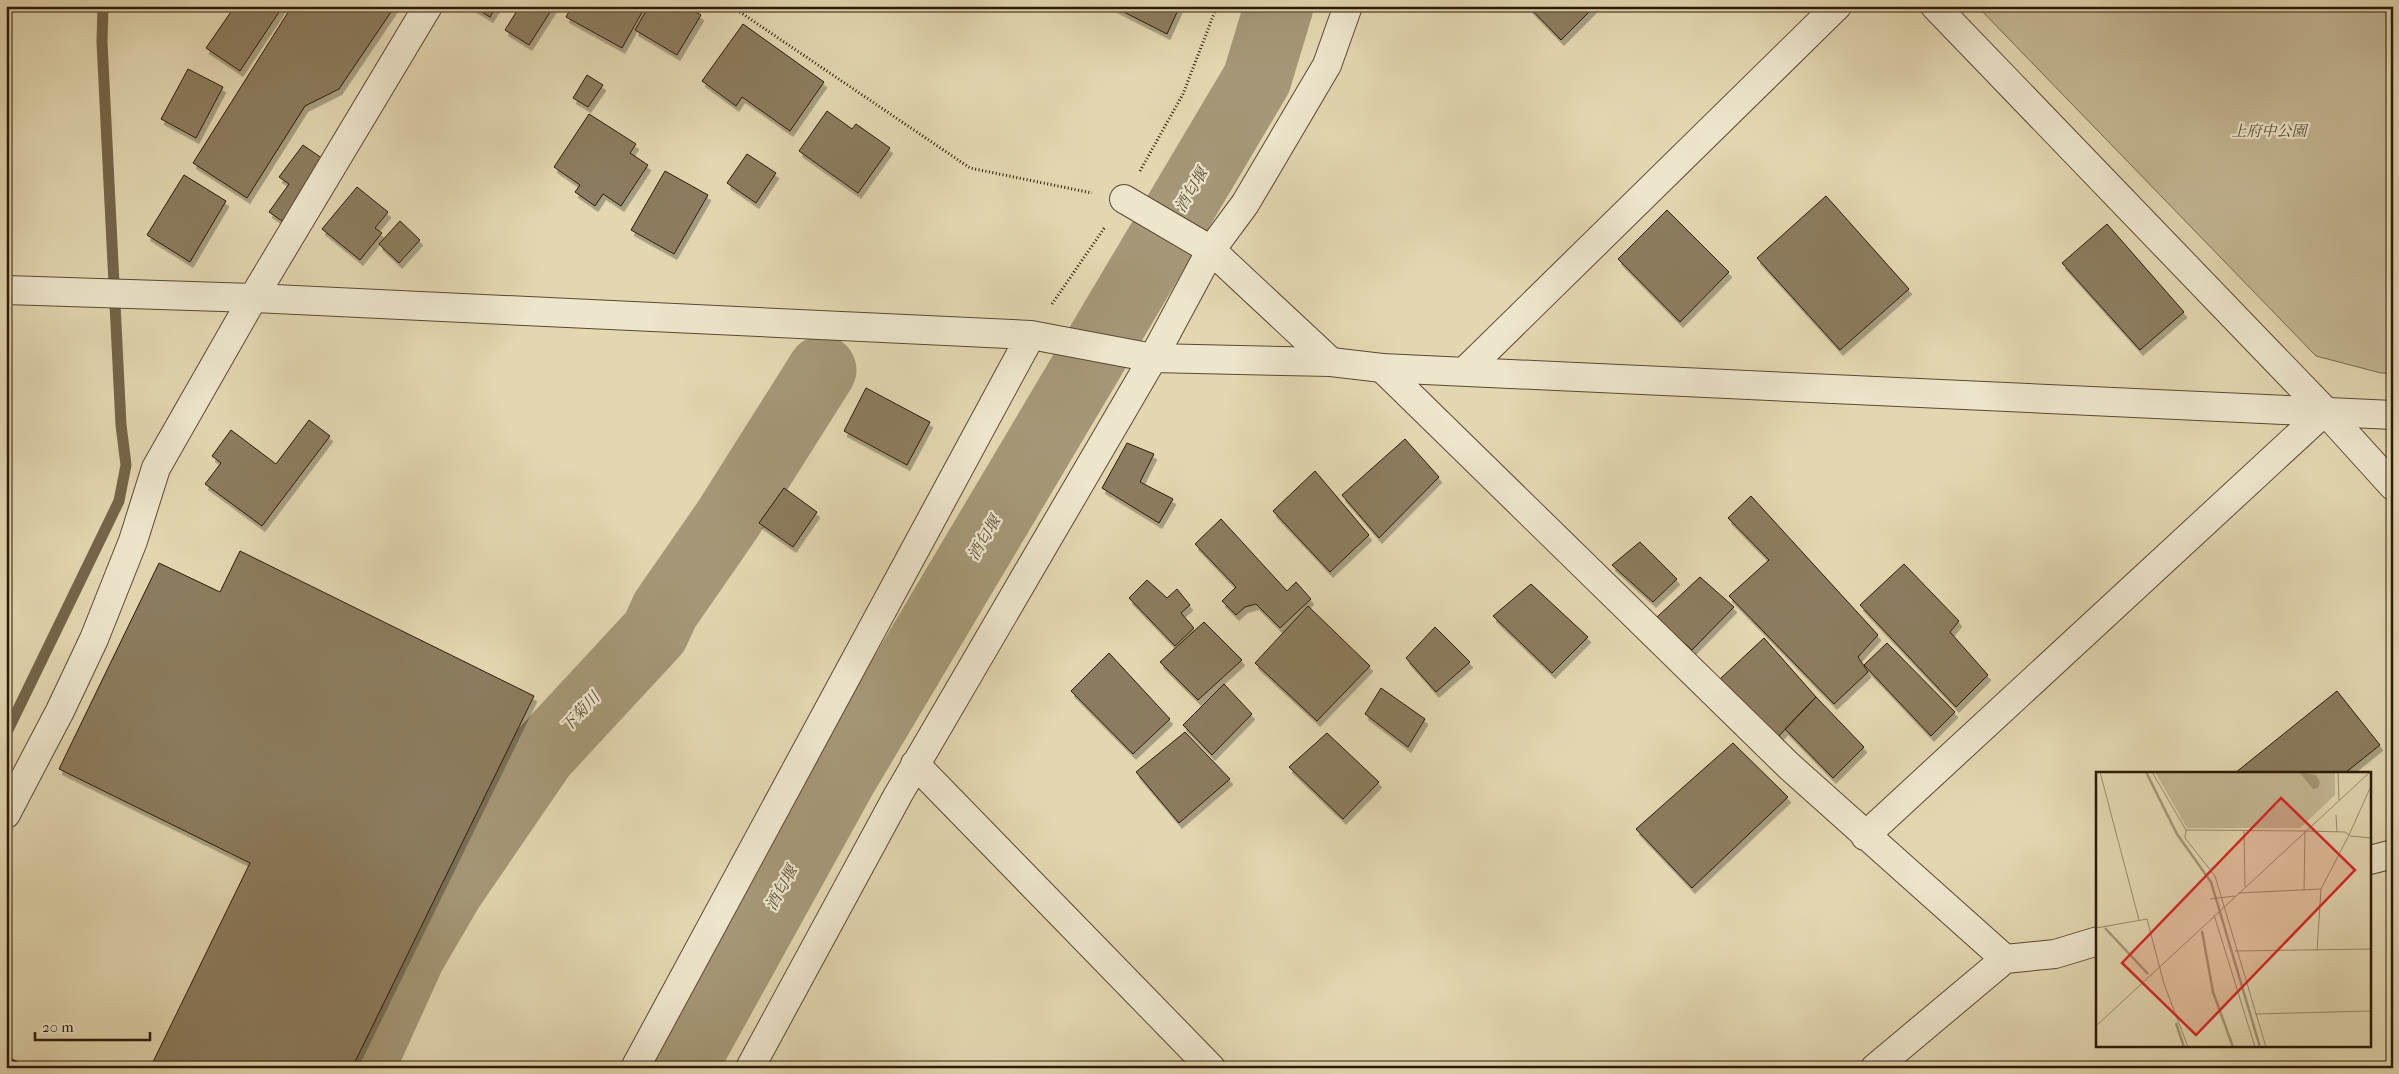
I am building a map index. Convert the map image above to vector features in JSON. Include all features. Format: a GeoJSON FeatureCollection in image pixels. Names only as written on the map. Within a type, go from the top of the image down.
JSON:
{"type":"FeatureCollection","features":[{"type":"Feature","properties":{"kind":"street"},"geometry":{"type":"LineString","coordinates":[[6,814],[60,711],[94,640],[133,541],[156,468],[253,298],[428,6]]}},
{"type":"Feature","properties":{"kind":"street"},"geometry":{"type":"LineString","coordinates":[[750,1068],[915,764],[1151,358],[1211,250],[1245,204],[1327,65],[1348,6]]}},
{"type":"Feature","properties":{"kind":"street"},"geometry":{"type":"LineString","coordinates":[[1465,371],[1837,6]]}},
{"type":"Feature","properties":{"kind":"street"},"geometry":{"type":"LineString","coordinates":[[1935,6],[2325,411],[2393,486]]}},
{"type":"Feature","properties":{"kind":"street"},"geometry":{"type":"LineString","coordinates":[[1124,199],[1211,250],[1331,362]]}},
{"type":"Feature","properties":{"kind":"street"},"geometry":{"type":"LineString","coordinates":[[6,290],[253,298],[1033,335],[1151,358],[1331,362],[1382,368],[2393,415]]}},
{"type":"Feature","properties":{"kind":"street"},"geometry":{"type":"LineString","coordinates":[[635,1068],[1033,335]]}},
{"type":"Feature","properties":{"kind":"street"},"geometry":{"type":"LineString","coordinates":[[1382,368],[1789,766],[1865,836],[2005,959]]}},
{"type":"Feature","properties":{"kind":"street"},"geometry":{"type":"LineString","coordinates":[[1865,836],[2325,411]]}},
{"type":"Feature","properties":{"kind":"street"},"geometry":{"type":"LineString","coordinates":[[915,764],[1211,1068]]}},
{"type":"Feature","properties":{"kind":"street"},"geometry":{"type":"LineString","coordinates":[[2372,859],[2393,854]]}},
{"type":"Feature","properties":{"kind":"street"},"geometry":{"type":"LineString","coordinates":[[1875,1068],[2005,959],[2055,954],[2096,943]]}},
{"type":"Feature","properties":{"kind":"path"},"geometry":{"type":"LineString","coordinates":[[731,6],[970,168],[1124,199]]}},
{"type":"Feature","properties":{"kind":"path"},"geometry":{"type":"LineString","coordinates":[[1033,335],[1124,199],[1183,94],[1217,6]]}},
{"type":"Feature","properties":{"kind":"green space","name":"上府中公園"},"geometry":{"type":"Polygon","coordinates":[[[1977,6],[2393,6],[2393,373],[2381,373],[2316,356],[1977,6]]]}},
{"type":"Feature","properties":{"kind":"building"},"geometry":{"type":"Polygon","coordinates":[[[235,6],[283,6],[240,71],[206,48],[235,6]]]}},
{"type":"Feature","properties":{"kind":"building"},"geometry":{"type":"Polygon","coordinates":[[[292,6],[395,6],[339,89],[305,106],[247,198],[193,163],[292,6]]]}},
{"type":"Feature","properties":{"kind":"building"},"geometry":{"type":"Polygon","coordinates":[[[472,6],[497,6],[490,17],[472,6]]]}},
{"type":"Feature","properties":{"kind":"building"},"geometry":{"type":"Polygon","coordinates":[[[520,6],[554,6],[529,45],[505,30],[520,6]]]}},
{"type":"Feature","properties":{"kind":"building"},"geometry":{"type":"Polygon","coordinates":[[[572,6],[645,7],[622,48],[566,17],[572,6]]]}},
{"type":"Feature","properties":{"kind":"building"},"geometry":{"type":"Polygon","coordinates":[[[649,6],[686,6],[701,15],[677,55],[635,30],[649,6]]]}},
{"type":"Feature","properties":{"kind":"building"},"geometry":{"type":"Polygon","coordinates":[[[1112,6],[1175,6],[1179,8],[1167,34],[1112,6]]]}},
{"type":"Feature","properties":{"kind":"building"},"geometry":{"type":"Polygon","coordinates":[[[1528,6],[1595,6],[1561,40],[1528,6]]]}},
{"type":"Feature","properties":{"kind":"building"},"geometry":{"type":"Polygon","coordinates":[[[743,24],[824,82],[790,131],[742,97],[736,106],[702,81],[743,24]]]}},
{"type":"Feature","properties":{"kind":"building"},"geometry":{"type":"Polygon","coordinates":[[[188,69],[223,87],[196,138],[161,119],[188,69]]]}},
{"type":"Feature","properties":{"kind":"building"},"geometry":{"type":"Polygon","coordinates":[[[587,75],[603,85],[588,107],[573,98],[587,75]]]}},
{"type":"Feature","properties":{"kind":"building"},"geometry":{"type":"Polygon","coordinates":[[[827,111],[852,129],[856,124],[890,148],[858,193],[799,151],[827,111]]]}},
{"type":"Feature","properties":{"kind":"building"},"geometry":{"type":"Polygon","coordinates":[[[589,114],[636,144],[630,153],[648,165],[621,206],[603,194],[595,206],[575,192],[580,185],[554,167],[589,114]]]}},
{"type":"Feature","properties":{"kind":"building"},"geometry":{"type":"Polygon","coordinates":[[[303,145],[326,161],[282,221],[269,212],[289,184],[279,177],[303,145]]]}},
{"type":"Feature","properties":{"kind":"building"},"geometry":{"type":"Polygon","coordinates":[[[747,154],[776,173],[756,203],[727,183],[747,154]]]}},
{"type":"Feature","properties":{"kind":"building"},"geometry":{"type":"Polygon","coordinates":[[[665,171],[708,195],[674,254],[631,230],[665,171]]]}},
{"type":"Feature","properties":{"kind":"building"},"geometry":{"type":"Polygon","coordinates":[[[184,175],[226,201],[190,262],[147,235],[184,175]]]}},
{"type":"Feature","properties":{"kind":"building"},"geometry":{"type":"Polygon","coordinates":[[[357,187],[388,212],[375,228],[382,233],[360,260],[322,229],[357,187]]]}},
{"type":"Feature","properties":{"kind":"building"},"geometry":{"type":"Polygon","coordinates":[[[1826,196],[1909,289],[1840,350],[1757,258],[1826,196]]]}},
{"type":"Feature","properties":{"kind":"building"},"geometry":{"type":"Polygon","coordinates":[[[1667,210],[1729,272],[1680,322],[1618,259],[1667,210]]]}},
{"type":"Feature","properties":{"kind":"building"},"geometry":{"type":"Polygon","coordinates":[[[400,221],[420,240],[399,263],[379,244],[400,221]]]}},
{"type":"Feature","properties":{"kind":"building"},"geometry":{"type":"Polygon","coordinates":[[[2107,224],[2184,312],[2140,350],[2062,263],[2107,224]]]}},
{"type":"Feature","properties":{"kind":"building"},"geometry":{"type":"Polygon","coordinates":[[[866,388],[930,422],[907,465],[844,431],[866,388]]]}},
{"type":"Feature","properties":{"kind":"building"},"geometry":{"type":"Polygon","coordinates":[[[309,420],[330,436],[262,526],[205,484],[221,463],[212,456],[231,430],[276,464],[309,420]]]}},
{"type":"Feature","properties":{"kind":"building"},"geometry":{"type":"Polygon","coordinates":[[[1405,439],[1439,477],[1379,538],[1342,495],[1405,439]]]}},
{"type":"Feature","properties":{"kind":"building"},"geometry":{"type":"Polygon","coordinates":[[[1127,443],[1154,454],[1140,482],[1173,499],[1159,523],[1102,488],[1127,443]]]}},
{"type":"Feature","properties":{"kind":"building"},"geometry":{"type":"Polygon","coordinates":[[[1315,471],[1369,535],[1330,572],[1273,511],[1315,471]]]}},
{"type":"Feature","properties":{"kind":"building"},"geometry":{"type":"Polygon","coordinates":[[[784,488],[817,512],[793,547],[759,523],[784,488]]]}},
{"type":"Feature","properties":{"kind":"building"},"geometry":{"type":"Polygon","coordinates":[[[1751,496],[1878,635],[1858,657],[1868,672],[1834,704],[1729,596],[1769,560],[1728,518],[1751,496]]]}},
{"type":"Feature","properties":{"kind":"building"},"geometry":{"type":"Polygon","coordinates":[[[1221,519],[1287,591],[1296,582],[1311,599],[1280,628],[1256,604],[1245,607],[1236,615],[1222,601],[1236,587],[1195,544],[1221,519]]]}},
{"type":"Feature","properties":{"kind":"building"},"geometry":{"type":"Polygon","coordinates":[[[1640,542],[1677,579],[1653,602],[1612,565],[1640,542]]]}},
{"type":"Feature","properties":{"kind":"building"},"geometry":{"type":"Polygon","coordinates":[[[240,551],[534,696],[352,1068],[150,1068],[250,863],[59,769],[159,563],[220,592],[240,551]]]}},
{"type":"Feature","properties":{"kind":"building"},"geometry":{"type":"Polygon","coordinates":[[[1904,564],[1959,621],[1950,632],[1988,675],[1956,707],[1860,605],[1904,564]]]}},
{"type":"Feature","properties":{"kind":"building"},"geometry":{"type":"Polygon","coordinates":[[[1700,577],[1734,607],[1692,650],[1656,618],[1700,577]]]}},
{"type":"Feature","properties":{"kind":"building"},"geometry":{"type":"Polygon","coordinates":[[[1147,580],[1167,598],[1177,589],[1190,605],[1181,613],[1194,628],[1175,646],[1129,598],[1147,580]]]}},
{"type":"Feature","properties":{"kind":"building"},"geometry":{"type":"Polygon","coordinates":[[[1531,584],[1588,637],[1552,673],[1493,616],[1531,584]]]}},
{"type":"Feature","properties":{"kind":"building"},"geometry":{"type":"Polygon","coordinates":[[[1308,606],[1370,666],[1317,721],[1255,663],[1308,606]]]}},
{"type":"Feature","properties":{"kind":"building"},"geometry":{"type":"Polygon","coordinates":[[[1204,622],[1242,660],[1198,700],[1160,662],[1204,622]]]}},
{"type":"Feature","properties":{"kind":"building"},"geometry":{"type":"Polygon","coordinates":[[[1435,627],[1470,662],[1436,692],[1406,658],[1435,627]]]}},
{"type":"Feature","properties":{"kind":"building"},"geometry":{"type":"Polygon","coordinates":[[[1764,638],[1816,697],[1776,739],[1720,679],[1764,638]]]}},
{"type":"Feature","properties":{"kind":"building"},"geometry":{"type":"Polygon","coordinates":[[[1887,643],[1955,712],[1931,736],[1864,665],[1887,643]]]}},
{"type":"Feature","properties":{"kind":"building"},"geometry":{"type":"Polygon","coordinates":[[[1109,653],[1170,719],[1133,754],[1071,691],[1109,653]]]}},
{"type":"Feature","properties":{"kind":"building"},"geometry":{"type":"Polygon","coordinates":[[[1224,684],[1252,714],[1212,755],[1183,725],[1224,684]]]}},
{"type":"Feature","properties":{"kind":"building"},"geometry":{"type":"Polygon","coordinates":[[[1381,688],[1425,719],[1408,747],[1365,714],[1381,688]]]}},
{"type":"Feature","properties":{"kind":"building"},"geometry":{"type":"Polygon","coordinates":[[[2337,691],[2380,745],[2346,772],[2236,772],[2337,691]]]}},
{"type":"Feature","properties":{"kind":"building"},"geometry":{"type":"Polygon","coordinates":[[[1816,697],[1864,747],[1833,778],[1785,729],[1816,697]]]}},
{"type":"Feature","properties":{"kind":"building"},"geometry":{"type":"Polygon","coordinates":[[[1185,732],[1230,779],[1179,823],[1136,772],[1185,732]]]}},
{"type":"Feature","properties":{"kind":"building"},"geometry":{"type":"Polygon","coordinates":[[[1327,733],[1379,782],[1343,819],[1289,767],[1327,733]]]}},
{"type":"Feature","properties":{"kind":"building"},"geometry":{"type":"Polygon","coordinates":[[[1733,743],[1788,797],[1692,888],[1636,829],[1733,743]]]}},
{"type":"Feature","properties":{"kind":"building"},"geometry":{"type":"Polygon","coordinates":[[[6,1056],[30,1068],[6,1068],[6,1056]]]}},
{"type":"Feature","properties":{"kind":"waterway"},"geometry":{"type":"LineString","coordinates":[[6,734],[119,501],[126,465],[121,425],[102,42],[103,6]]}},
{"type":"Feature","properties":{"kind":"waterway","name":"酒匂堰"},"geometry":{"type":"LineString","coordinates":[[682,1068],[841,780],[1257,79],[1279,6]]}},
{"type":"Feature","properties":{"kind":"waterway","name":"下菊川"},"geometry":{"type":"LineString","coordinates":[[360,1068],[411,955],[449,890],[542,754],[655,632],[665,610],[728,519],[822,370]]}}]}
